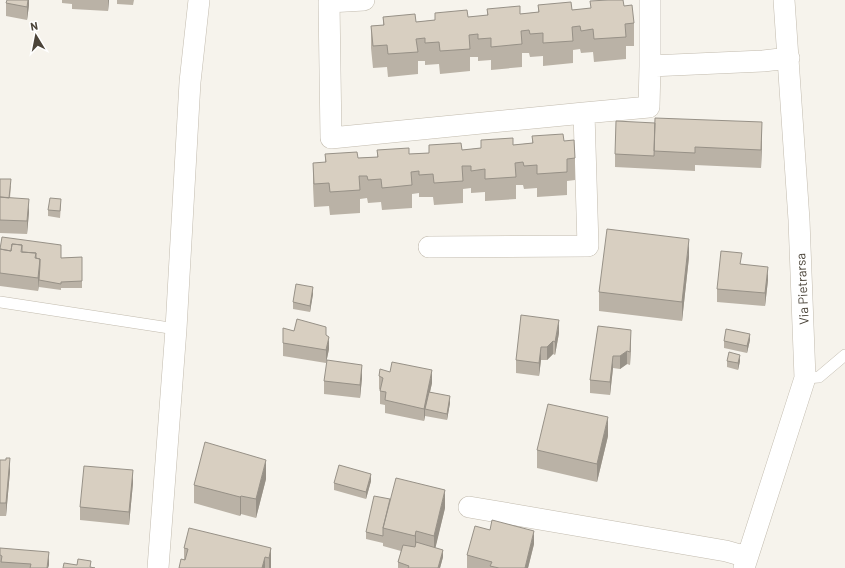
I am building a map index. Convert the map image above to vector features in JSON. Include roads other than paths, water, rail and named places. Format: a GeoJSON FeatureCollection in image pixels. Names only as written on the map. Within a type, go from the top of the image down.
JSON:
{"type":"FeatureCollection","features":[{"type":"Feature","properties":{"kind":"street"},"geometry":{"type":"LineString","coordinates":[[158,568],[176,329],[190,82],[199,0]]}},
{"type":"Feature","properties":{"kind":"street"},"geometry":{"type":"LineString","coordinates":[[364,0],[328,1],[331,138],[649,107],[650,0]]}},
{"type":"Feature","properties":{"kind":"street","name":"Via Pietrarsa"},"geometry":{"type":"LineString","coordinates":[[746,562],[805,378],[802,283],[789,58],[784,0]]}},
{"type":"Feature","properties":{"kind":"street"},"geometry":{"type":"LineString","coordinates":[[650,66],[762,61],[789,58]]}},
{"type":"Feature","properties":{"kind":"street"},"geometry":{"type":"LineString","coordinates":[[429,247],[588,246],[584,113]]}},
{"type":"Feature","properties":{"kind":"street"},"geometry":{"type":"LineString","coordinates":[[470,507],[726,551],[746,562]]}},
{"type":"Feature","properties":{"kind":"lane"},"geometry":{"type":"LineString","coordinates":[[0,302],[176,329]]}},
{"type":"Feature","properties":{"kind":"lane"},"geometry":{"type":"LineString","coordinates":[[805,378],[819,377],[845,355]]}}]}
